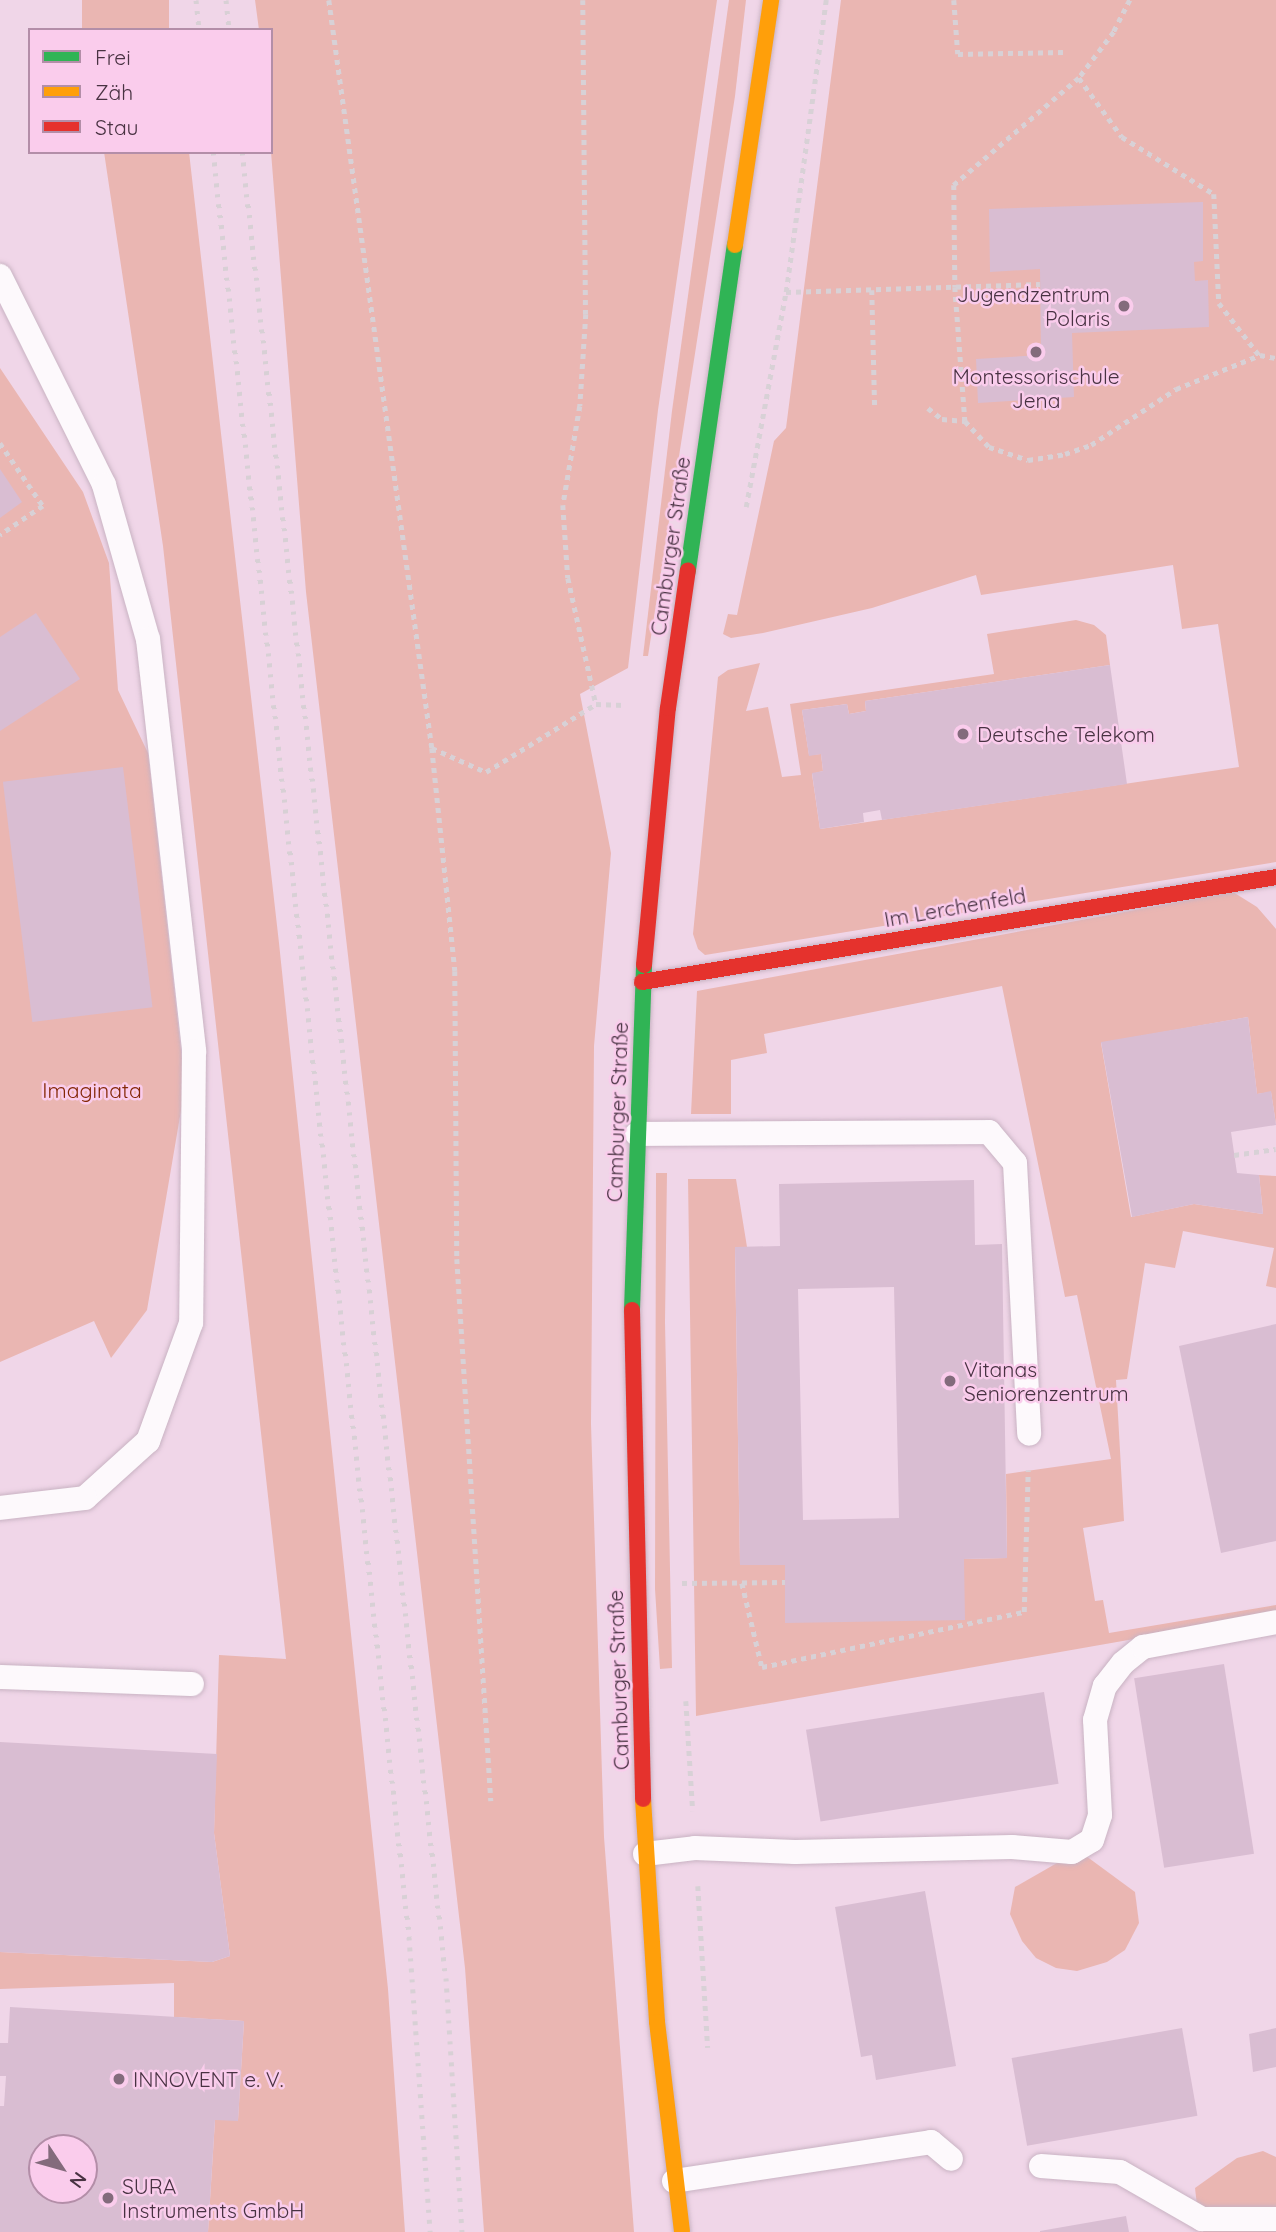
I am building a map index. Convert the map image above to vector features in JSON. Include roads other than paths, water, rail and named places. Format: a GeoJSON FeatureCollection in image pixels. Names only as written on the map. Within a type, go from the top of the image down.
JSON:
{"type":"FeatureCollection","features":[{"type":"Feature","properties":{"kind":"main road","name":"Camburger Straße"},"geometry":{"type":"LineString","coordinates":[[682,2232],[674,2181],[645,1854],[632,1323],[642,982],[668,708],[771,0]]}},
{"type":"Feature","properties":{"kind":"main road","name":"Im Lerchenfeld"},"geometry":{"type":"LineString","coordinates":[[642,982],[1276,877]]}},
{"type":"Feature","properties":{"kind":"lane"},"geometry":{"type":"LineString","coordinates":[[0,276],[104,485],[149,639],[194,1051],[191,1323],[148,1441],[85,1498],[0,1508]]}},
{"type":"Feature","properties":{"kind":"lane"},"geometry":{"type":"LineString","coordinates":[[637,1134],[989,1132],[1015,1163],[1030,1434]]}},
{"type":"Feature","properties":{"kind":"lane"},"geometry":{"type":"LineString","coordinates":[[645,1854],[695,1848],[796,1852],[1012,1847],[1072,1852],[1092,1840],[1100,1815],[1095,1720],[1104,1686],[1123,1662],[1143,1647],[1276,1622]]}},
{"type":"Feature","properties":{"kind":"lane"},"geometry":{"type":"LineString","coordinates":[[0,1677],[192,1684]]}},
{"type":"Feature","properties":{"kind":"lane"},"geometry":{"type":"LineString","coordinates":[[674,2181],[931,2141],[951,2159]]}},
{"type":"Feature","properties":{"kind":"lane"},"geometry":{"type":"LineString","coordinates":[[1041,2166],[1120,2172],[1202,2218],[1276,2219]]}},
{"type":"Feature","properties":{"kind":"railway"},"geometry":{"type":"LineString","coordinates":[[196,0],[199,28]]}},
{"type":"Feature","properties":{"kind":"railway"},"geometry":{"type":"LineString","coordinates":[[226,0],[229,28]]}},
{"type":"Feature","properties":{"kind":"railway"},"geometry":{"type":"LineString","coordinates":[[213,154],[409,1937],[430,2232]]}},
{"type":"Feature","properties":{"kind":"railway"},"geometry":{"type":"LineString","coordinates":[[242,154],[446,1978],[462,2232]]}},
{"type":"Feature","properties":{"kind":"place","name":"Jugendzentrum Polaris"},"geometry":{"type":"Point","coordinates":[1124,306]}},
{"type":"Feature","properties":{"kind":"place","name":"Montessorischule Jena"},"geometry":{"type":"Point","coordinates":[1036,352]}},
{"type":"Feature","properties":{"kind":"place","name":"Deutsche Telekom"},"geometry":{"type":"Point","coordinates":[963,734]}},
{"type":"Feature","properties":{"kind":"place","name":"Vitanas Seniorenzentrum"},"geometry":{"type":"Point","coordinates":[950,1381]}},
{"type":"Feature","properties":{"kind":"place","name":"INNOVENT e. V."},"geometry":{"type":"Point","coordinates":[119,2079]}},
{"type":"Feature","properties":{"kind":"place","name":"SURA Instruments GmbH"},"geometry":{"type":"Point","coordinates":[108,2198]}},
{"type":"Feature","properties":{"kind":"park label","name":"Imaginata"},"geometry":{"type":"Point","coordinates":[92,1090]}}]}
